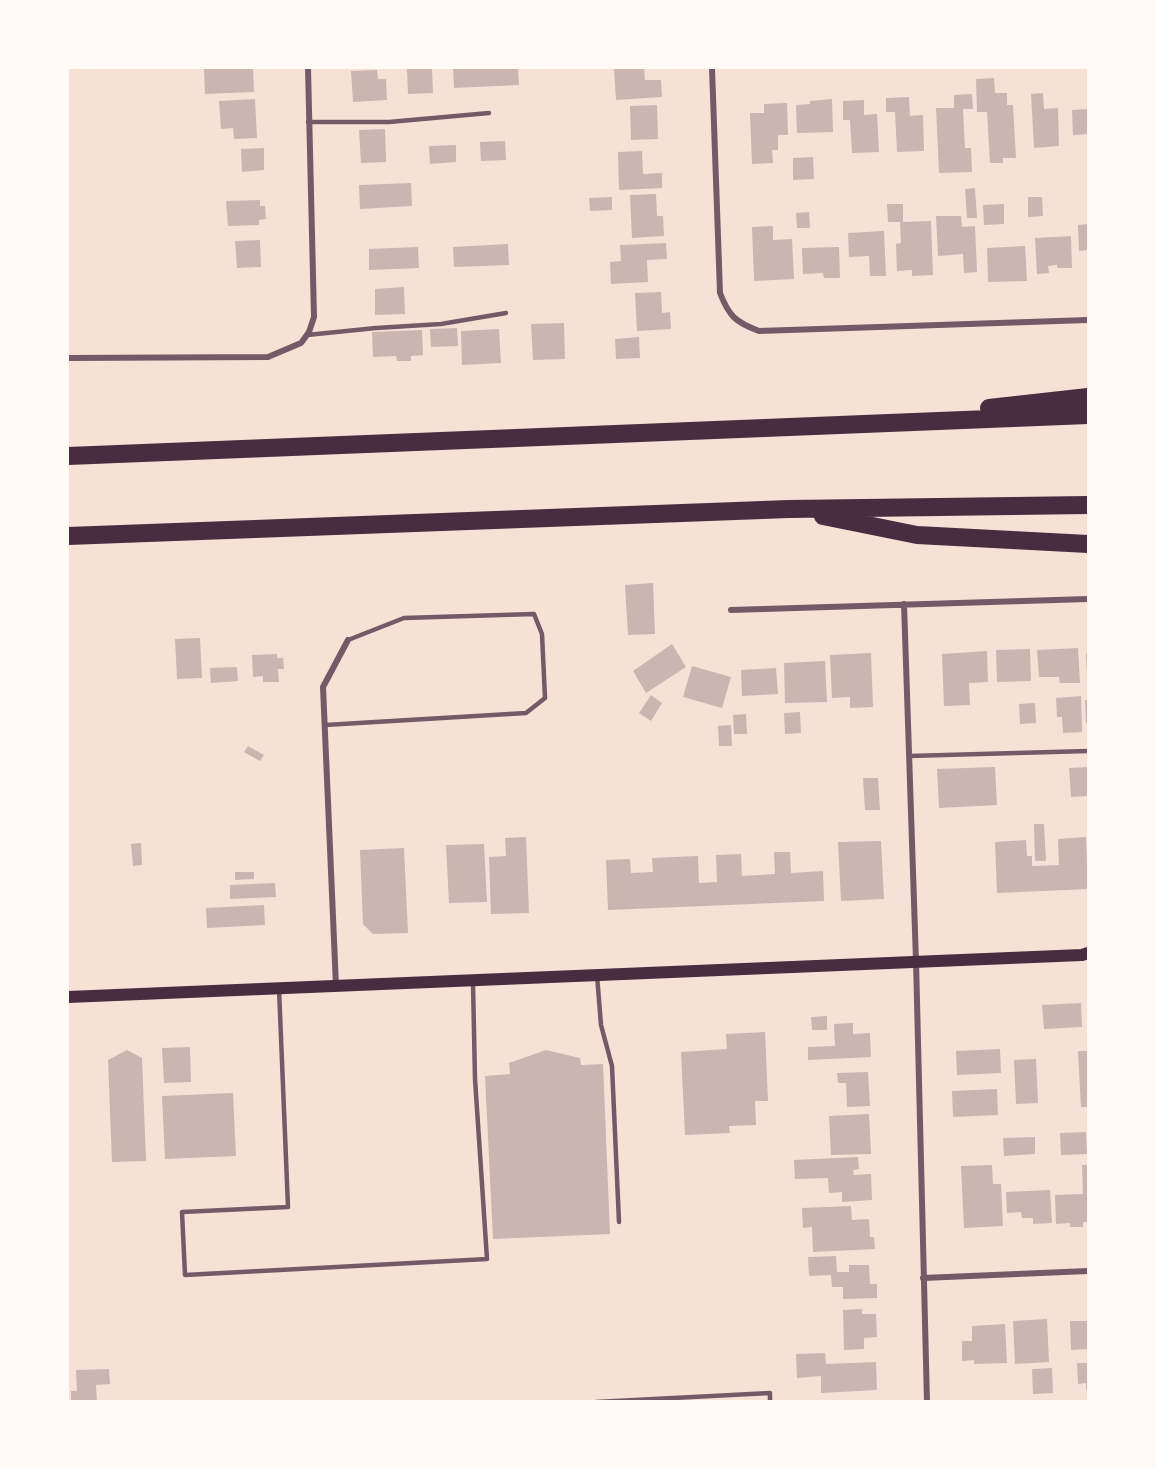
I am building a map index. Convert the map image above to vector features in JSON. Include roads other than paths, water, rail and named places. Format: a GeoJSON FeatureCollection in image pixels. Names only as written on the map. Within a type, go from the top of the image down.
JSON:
{"type":"FeatureCollection","features":[{"type":"Feature","properties":{"kind":"highway"},"geometry":{"type":"LineString","coordinates":[[824,426],[1089,397]]}},
{"type":"Feature","properties":{"kind":"highway"},"geometry":{"type":"LineString","coordinates":[[68,456],[1089,415]]}},
{"type":"Feature","properties":{"kind":"highway"},"geometry":{"type":"LineString","coordinates":[[68,536],[789,509],[1089,505]]}},
{"type":"Feature","properties":{"kind":"highway"},"geometry":{"type":"LineString","coordinates":[[789,509],[917,535],[1089,544]]}},
{"type":"Feature","properties":{"kind":"main road"},"geometry":{"type":"LineString","coordinates":[[68,997],[1086,955]]}},
{"type":"Feature","properties":{"kind":"street"},"geometry":{"type":"LineString","coordinates":[[68,358],[268,357],[301,343],[314,317],[308,68]]}},
{"type":"Feature","properties":{"kind":"street"},"geometry":{"type":"LineString","coordinates":[[712,68],[720,293],[726,308],[734,319],[759,331],[1089,320]]}},
{"type":"Feature","properties":{"kind":"street"},"geometry":{"type":"LineString","coordinates":[[730,610],[1089,599]]}},
{"type":"Feature","properties":{"kind":"street"},"geometry":{"type":"LineString","coordinates":[[904,604],[927,1401]]}},
{"type":"Feature","properties":{"kind":"street"},"geometry":{"type":"LineString","coordinates":[[336,986],[323,687],[348,640]]}},
{"type":"Feature","properties":{"kind":"street"},"geometry":{"type":"LineString","coordinates":[[924,1278],[1089,1271]]}},
{"type":"Feature","properties":{"kind":"lane"},"geometry":{"type":"LineString","coordinates":[[308,122],[389,122],[489,113]]}},
{"type":"Feature","properties":{"kind":"lane"},"geometry":{"type":"LineString","coordinates":[[307,335],[441,324],[506,313]]}},
{"type":"Feature","properties":{"kind":"lane"},"geometry":{"type":"LineString","coordinates":[[325,725],[526,713],[545,698],[542,634],[534,614],[404,618],[348,640]]}},
{"type":"Feature","properties":{"kind":"lane"},"geometry":{"type":"LineString","coordinates":[[909,756],[1089,751]]}},
{"type":"Feature","properties":{"kind":"lane"},"geometry":{"type":"LineString","coordinates":[[597,975],[601,1025],[612,1066],[619,1222]]}},
{"type":"Feature","properties":{"kind":"lane"},"geometry":{"type":"LineString","coordinates":[[279,989],[288,1207],[182,1212],[185,1275],[487,1259],[475,1079],[472,980]]}},
{"type":"Feature","properties":{"kind":"lane"},"geometry":{"type":"LineString","coordinates":[[596,1401],[770,1393],[770,1401]]}}]}
